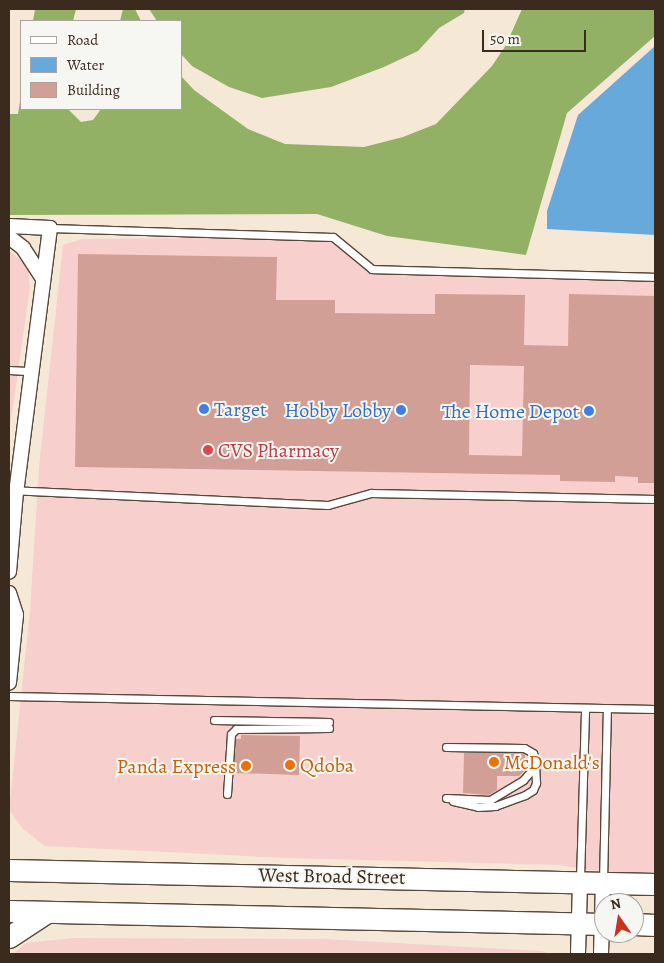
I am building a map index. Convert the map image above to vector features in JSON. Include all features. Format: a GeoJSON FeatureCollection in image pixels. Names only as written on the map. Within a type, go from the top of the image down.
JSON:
{"type":"FeatureCollection","features":[{"type":"Feature","properties":{"kind":"main road","name":"West Broad Street"},"geometry":{"type":"LineString","coordinates":[[9,870],[655,884]]}},
{"type":"Feature","properties":{"kind":"main road","name":"West Broad Street"},"geometry":{"type":"LineString","coordinates":[[9,911],[594,924]]}},
{"type":"Feature","properties":{"kind":"main road"},"geometry":{"type":"LineString","coordinates":[[9,937],[47,912]]}},
{"type":"Feature","properties":{"kind":"street"},"geometry":{"type":"LineString","coordinates":[[9,226],[50,228],[32,372],[12,491],[9,572]]}},
{"type":"Feature","properties":{"kind":"street"},"geometry":{"type":"LineString","coordinates":[[9,237],[23,248],[43,279]]}},
{"type":"Feature","properties":{"kind":"street"},"geometry":{"type":"LineString","coordinates":[[9,593],[16,615],[9,683]]}},
{"type":"Feature","properties":{"kind":"street"},"geometry":{"type":"LineString","coordinates":[[578,954],[580,881]]}},
{"type":"Feature","properties":{"kind":"street"},"geometry":{"type":"LineString","coordinates":[[603,882],[603,893]]}},
{"type":"Feature","properties":{"kind":"lane"},"geometry":{"type":"LineString","coordinates":[[50,228],[333,237],[372,269],[655,277]]}},
{"type":"Feature","properties":{"kind":"lane"},"geometry":{"type":"LineString","coordinates":[[9,370],[32,372]]}},
{"type":"Feature","properties":{"kind":"lane"},"geometry":{"type":"LineString","coordinates":[[12,491],[328,505],[371,494],[655,499]]}},
{"type":"Feature","properties":{"kind":"lane"},"geometry":{"type":"LineString","coordinates":[[9,696],[655,709]]}},
{"type":"Feature","properties":{"kind":"lane"},"geometry":{"type":"LineString","coordinates":[[580,881],[585,708]]}},
{"type":"Feature","properties":{"kind":"lane"},"geometry":{"type":"LineString","coordinates":[[603,882],[607,708]]}},
{"type":"Feature","properties":{"kind":"lane"},"geometry":{"type":"LineString","coordinates":[[214,720],[329,725],[236,729],[231,734],[227,794]]}},
{"type":"Feature","properties":{"kind":"lane"},"geometry":{"type":"LineString","coordinates":[[446,747],[524,748],[533,753],[535,760],[536,783],[525,795],[495,806],[478,807],[446,798],[490,800],[522,780],[533,769],[535,760]]}},
{"type":"Feature","properties":{"kind":"shaded area"},"geometry":{"type":"Polygon","coordinates":[[[333,237],[372,269],[655,277],[655,879],[557,865],[285,858],[45,846],[23,829],[9,810],[30,611],[39,467],[63,245],[82,239],[333,237]]]}},
{"type":"Feature","properties":{"kind":"shaded area"},"geometry":{"type":"Polygon","coordinates":[[[9,250],[28,267],[30,288],[9,434],[9,250]]]}},
{"type":"Feature","properties":{"kind":"shaded area"},"geometry":{"type":"Polygon","coordinates":[[[73,938],[322,939],[541,951],[552,954],[13,954],[26,943],[73,938]]]}},
{"type":"Feature","properties":{"kind":"green space"},"geometry":{"type":"Polygon","coordinates":[[[35,9],[76,9],[73,20],[33,20],[35,9]]]}},
{"type":"Feature","properties":{"kind":"green space"},"geometry":{"type":"Polygon","coordinates":[[[123,9],[135,9],[140,20],[120,20],[123,9]]]}},
{"type":"Feature","properties":{"kind":"green space"},"geometry":{"type":"Polygon","coordinates":[[[149,9],[465,9],[464,13],[439,28],[418,51],[384,67],[331,87],[262,98],[229,87],[192,66],[182,55],[182,20],[156,20],[149,9]]]}},
{"type":"Feature","properties":{"kind":"green space"},"geometry":{"type":"Polygon","coordinates":[[[522,9],[655,9],[655,36],[567,113],[526,255],[387,236],[317,214],[9,215],[9,114],[18,114],[20,101],[20,110],[69,110],[81,122],[93,120],[100,110],[182,110],[182,77],[194,90],[248,129],[285,144],[364,147],[403,137],[436,124],[492,66],[506,45],[522,9]]]}},
{"type":"Feature","properties":{"kind":"water"},"geometry":{"type":"Polygon","coordinates":[[[655,46],[655,235],[547,229],[547,211],[578,115],[655,46]]]}},
{"type":"Feature","properties":{"kind":"building"},"geometry":{"type":"Polygon","coordinates":[[[78,254],[277,257],[276,300],[335,300],[335,313],[435,314],[435,294],[525,295],[524,345],[568,346],[569,294],[655,296],[655,483],[638,483],[638,477],[615,476],[615,482],[560,481],[560,475],[75,467],[78,254]],[[470,365],[469,455],[522,456],[524,366],[470,365]]]}},
{"type":"Feature","properties":{"kind":"building"},"geometry":{"type":"Polygon","coordinates":[[[241,735],[300,736],[299,775],[234,773],[236,739],[241,739],[241,735]]]}},
{"type":"Feature","properties":{"kind":"building","name":"McDonald's"},"geometry":{"type":"Polygon","coordinates":[[[464,753],[523,753],[525,755],[525,770],[519,776],[497,776],[497,790],[489,795],[463,793],[464,753]]]}},
{"type":"Feature","properties":{"kind":"place","name":"Target"},"geometry":{"type":"Point","coordinates":[204,409]}},
{"type":"Feature","properties":{"kind":"place","name":"Hobby Lobby"},"geometry":{"type":"Point","coordinates":[401,410]}},
{"type":"Feature","properties":{"kind":"place","name":"The Home Depot"},"geometry":{"type":"Point","coordinates":[589,411]}},
{"type":"Feature","properties":{"kind":"place","name":"CVS Pharmacy"},"geometry":{"type":"Point","coordinates":[208,450]}},
{"type":"Feature","properties":{"kind":"place","name":"McDonald's"},"geometry":{"type":"Point","coordinates":[494,762]}},
{"type":"Feature","properties":{"kind":"place","name":"Qdoba"},"geometry":{"type":"Point","coordinates":[290,765]}},
{"type":"Feature","properties":{"kind":"place","name":"Panda Express"},"geometry":{"type":"Point","coordinates":[246,766]}}]}
